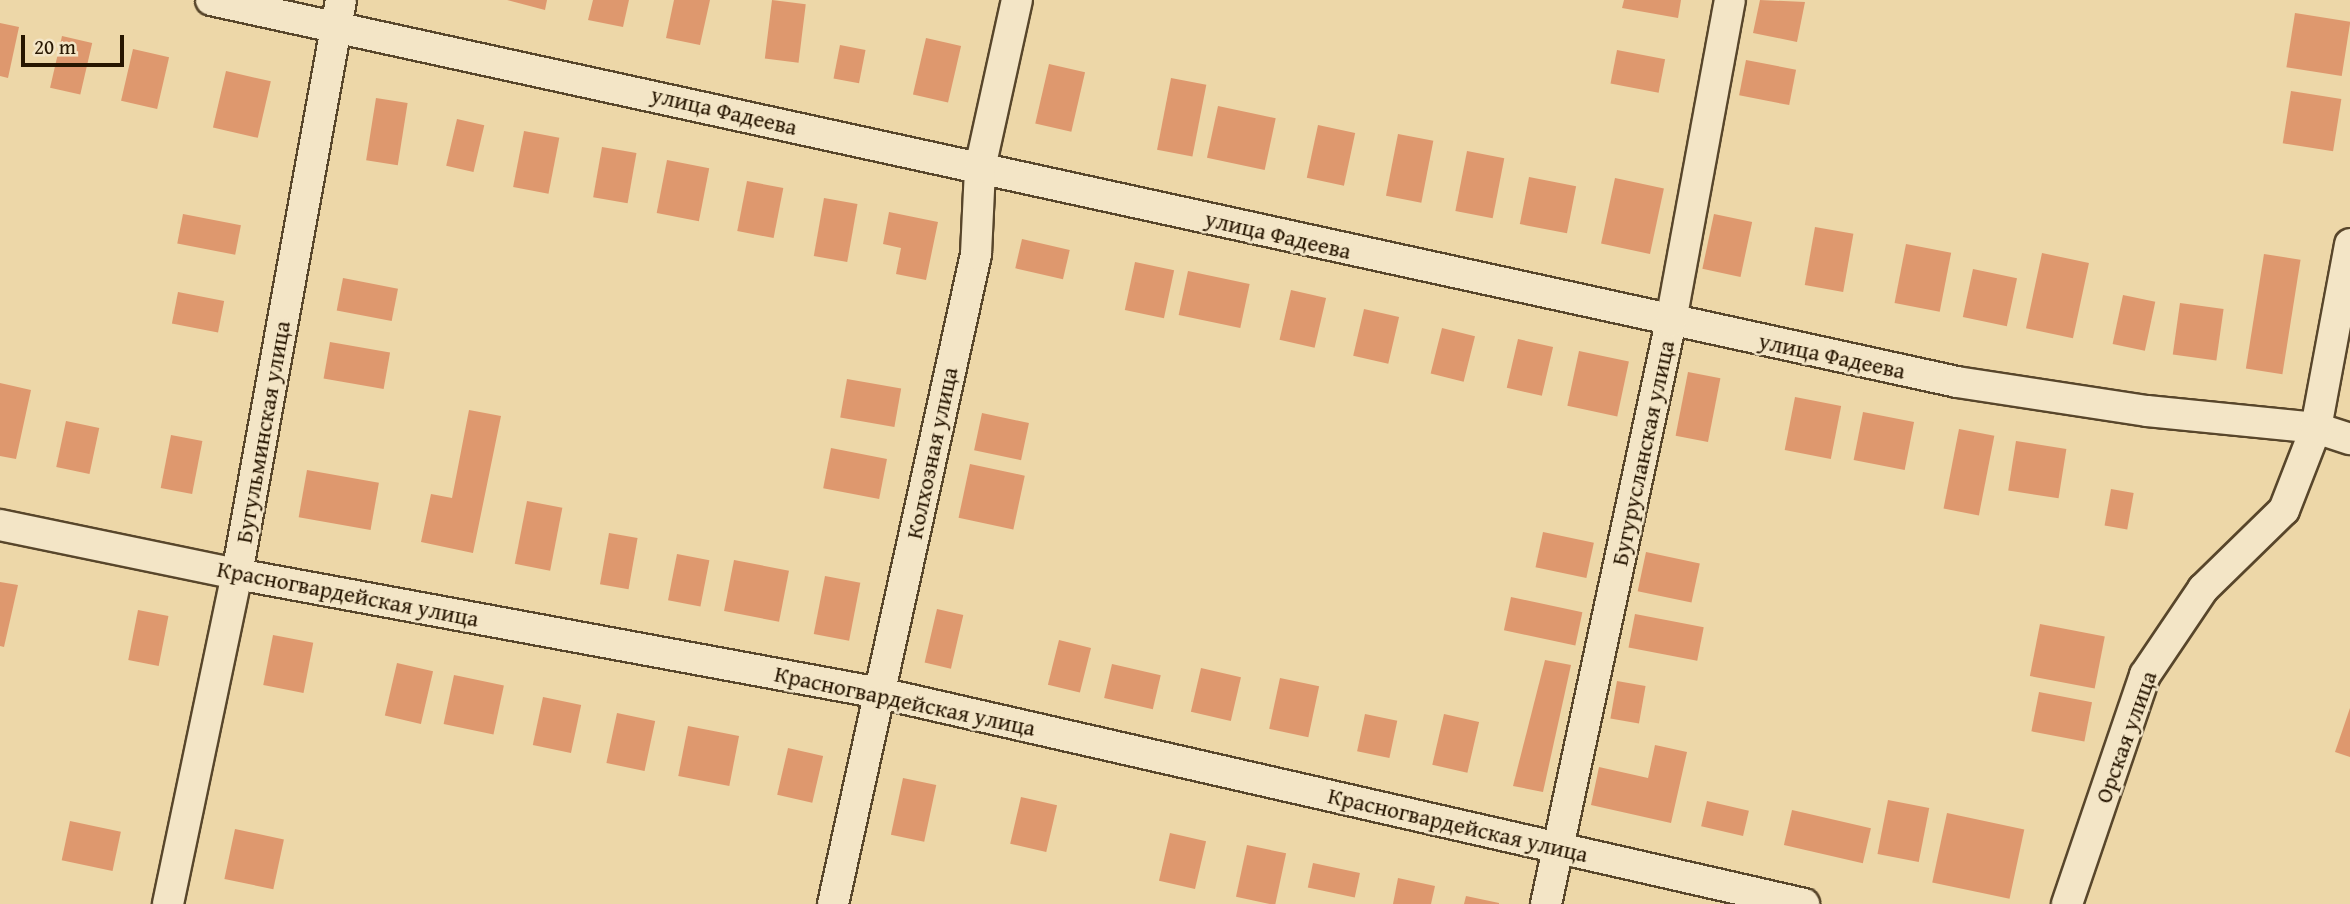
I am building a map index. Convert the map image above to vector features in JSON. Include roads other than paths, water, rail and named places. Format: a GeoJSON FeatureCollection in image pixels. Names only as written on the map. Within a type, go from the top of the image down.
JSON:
{"type":"FeatureCollection","features":[{"type":"Feature","properties":{"kind":"street","name":"улица Фадеева"},"geometry":{"type":"LineString","coordinates":[[211,0],[338,12],[980,168],[1957,382],[2147,411],[2315,428],[2350,439]]}},
{"type":"Feature","properties":{"kind":"street","name":"Колхозная улица"},"geometry":{"type":"LineString","coordinates":[[833,904],[976,254],[980,168],[1017,0]]}},
{"type":"Feature","properties":{"kind":"street","name":"Бугурусланская улица"},"geometry":{"type":"LineString","coordinates":[[1546,904],[1671,321],[1730,0]]}},
{"type":"Feature","properties":{"kind":"street","name":"Бугульминская улица"},"geometry":{"type":"LineString","coordinates":[[168,904],[237,574],[338,12]]}},
{"type":"Feature","properties":{"kind":"street","name":"Орская улица"},"geometry":{"type":"LineString","coordinates":[[2067,904],[2145,675],[2203,589],[2284,510],[2315,428],[2350,244]]}},
{"type":"Feature","properties":{"kind":"street","name":"Красногвардейская улица"},"geometry":{"type":"LineString","coordinates":[[0,524],[237,574],[880,693],[1804,904]]}}]}
